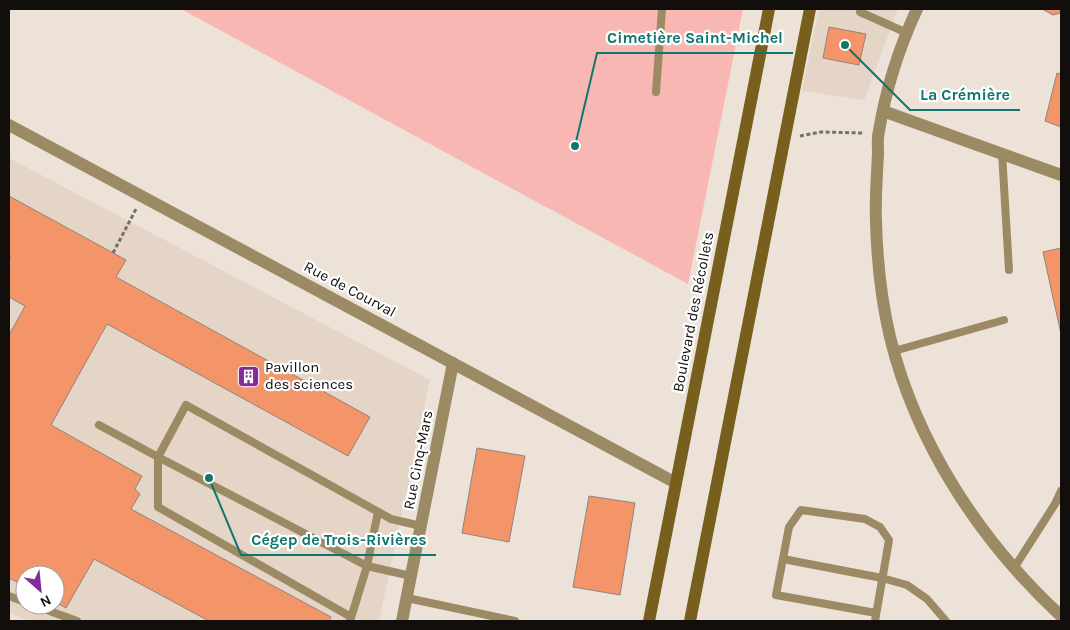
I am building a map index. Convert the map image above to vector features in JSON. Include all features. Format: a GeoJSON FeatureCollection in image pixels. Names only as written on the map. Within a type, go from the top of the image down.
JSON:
{"type":"FeatureCollection","features":[{"type":"Feature","properties":{"kind":"main road","name":"Boulevard des Récollets"},"geometry":{"type":"LineString","coordinates":[[649,621],[769,9]]}},
{"type":"Feature","properties":{"kind":"main road"},"geometry":{"type":"LineString","coordinates":[[690,621],[810,9]]}},
{"type":"Feature","properties":{"kind":"street"},"geometry":{"type":"LineString","coordinates":[[917,9],[892,72],[878,133],[876,205],[878,263],[885,314],[894,351],[917,415],[944,470],[968,508],[1014,568],[1060,613]]}},
{"type":"Feature","properties":{"kind":"street"},"geometry":{"type":"LineString","coordinates":[[883,111],[1061,175]]}},
{"type":"Feature","properties":{"kind":"street","name":"Rue de Courval"},"geometry":{"type":"LineString","coordinates":[[9,125],[676,483]]}},
{"type":"Feature","properties":{"kind":"street","name":"Rue Cinq-Mars"},"geometry":{"type":"LineString","coordinates":[[402,621],[453,363]]}},
{"type":"Feature","properties":{"kind":"lane"},"geometry":{"type":"LineString","coordinates":[[656,92],[662,9]]}},
{"type":"Feature","properties":{"kind":"lane"},"geometry":{"type":"LineString","coordinates":[[862,9],[860,12],[907,33]]}},
{"type":"Feature","properties":{"kind":"lane"},"geometry":{"type":"LineString","coordinates":[[1002,153],[1009,270]]}},
{"type":"Feature","properties":{"kind":"lane"},"geometry":{"type":"LineString","coordinates":[[894,351],[1004,320]]}},
{"type":"Feature","properties":{"kind":"lane"},"geometry":{"type":"LineString","coordinates":[[378,512],[367,566],[351,619],[158,507],[158,457],[186,405],[391,519],[421,526]]}},
{"type":"Feature","properties":{"kind":"lane"},"geometry":{"type":"LineString","coordinates":[[98,425],[367,566],[411,576]]}},
{"type":"Feature","properties":{"kind":"lane"},"geometry":{"type":"LineString","coordinates":[[1014,568],[1055,504],[1061,491]]}},
{"type":"Feature","properties":{"kind":"lane"},"geometry":{"type":"LineString","coordinates":[[875,621],[889,540],[880,528],[864,519],[801,510],[789,527],[776,595],[876,613]]}},
{"type":"Feature","properties":{"kind":"lane"},"geometry":{"type":"LineString","coordinates":[[783,559],[882,578],[907,585],[927,599],[942,619]]}},
{"type":"Feature","properties":{"kind":"lane"},"geometry":{"type":"LineString","coordinates":[[407,598],[515,621]]}},
{"type":"Feature","properties":{"kind":"lane"},"geometry":{"type":"LineString","coordinates":[[60,615],[77,621]]}},
{"type":"Feature","properties":{"kind":"path"},"geometry":{"type":"LineString","coordinates":[[785,138],[821,132],[878,133]]}},
{"type":"Feature","properties":{"kind":"path"},"geometry":{"type":"LineString","coordinates":[[113,253],[143,197]]}},
{"type":"Feature","properties":{"kind":"shaded area"},"geometry":{"type":"Polygon","coordinates":[[[181,9],[743,9],[688,284],[181,9]]]}},
{"type":"Feature","properties":{"kind":"shaded area"},"geometry":{"type":"Polygon","coordinates":[[[819,9],[898,9],[864,100],[802,91],[819,9]]]}},
{"type":"Feature","properties":{"kind":"shaded area"},"geometry":{"type":"Polygon","coordinates":[[[9,158],[430,380],[379,621],[31,621],[9,613],[9,158]]]}},
{"type":"Feature","properties":{"kind":"building"},"geometry":{"type":"Polygon","coordinates":[[[1042,9],[1061,9],[1061,13],[1053,15],[1042,9]]]}},
{"type":"Feature","properties":{"kind":"building"},"geometry":{"type":"Polygon","coordinates":[[[829,27],[866,34],[859,65],[823,58],[829,27]]]}},
{"type":"Feature","properties":{"kind":"building"},"geometry":{"type":"Polygon","coordinates":[[[1057,73],[1061,74],[1061,127],[1045,121],[1057,73]]]}},
{"type":"Feature","properties":{"kind":"building","name":"Pavillon des sciences"},"geometry":{"type":"Polygon","coordinates":[[[9,196],[126,260],[116,277],[370,417],[348,456],[107,324],[51,425],[142,476],[135,489],[140,494],[131,509],[331,617],[329,621],[209,621],[94,559],[66,608],[65,565],[15,565],[15,581],[9,578],[9,335],[25,306],[9,297],[9,259],[11,256],[9,255],[9,196]]]}},
{"type":"Feature","properties":{"kind":"building"},"geometry":{"type":"Polygon","coordinates":[[[1061,248],[1061,334],[1043,252],[1061,248]]]}},
{"type":"Feature","properties":{"kind":"building"},"geometry":{"type":"Polygon","coordinates":[[[477,448],[525,456],[509,542],[462,533],[477,448]]]}},
{"type":"Feature","properties":{"kind":"building"},"geometry":{"type":"Polygon","coordinates":[[[589,496],[635,503],[620,595],[573,587],[589,496]]]}},
{"type":"Feature","properties":{"kind":"place","name":"La Crémière"},"geometry":{"type":"Point","coordinates":[845,45]}},
{"type":"Feature","properties":{"kind":"place","name":"Cimetière Saint-Michel"},"geometry":{"type":"Point","coordinates":[575,146]}},
{"type":"Feature","properties":{"kind":"place","name":"Pavillon des sciences"},"geometry":{"type":"Point","coordinates":[249,376]}},
{"type":"Feature","properties":{"kind":"place","name":"Cégep de Trois-Rivières"},"geometry":{"type":"Point","coordinates":[209,478]}}]}
